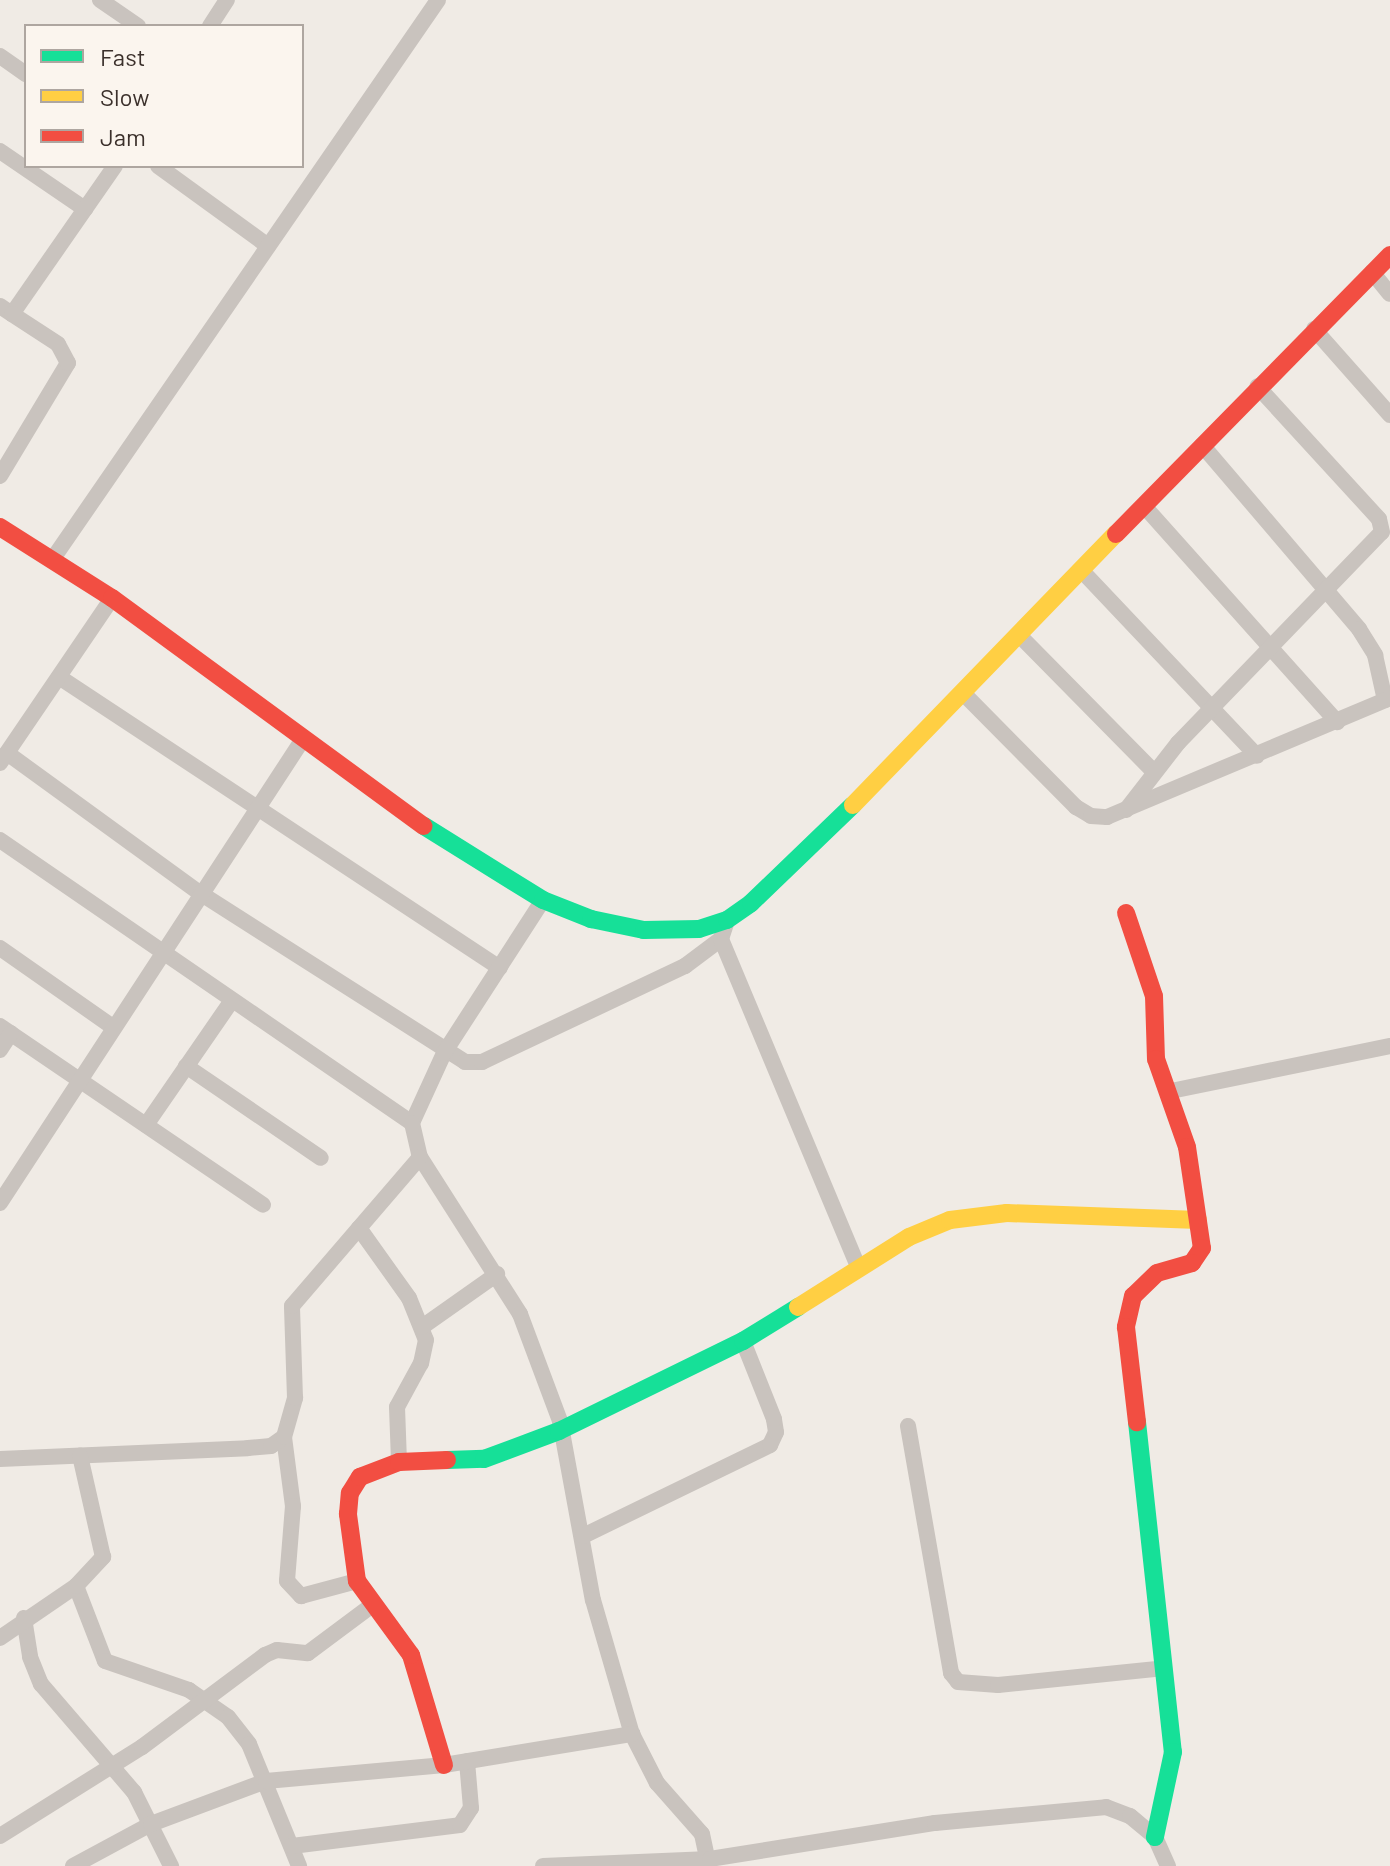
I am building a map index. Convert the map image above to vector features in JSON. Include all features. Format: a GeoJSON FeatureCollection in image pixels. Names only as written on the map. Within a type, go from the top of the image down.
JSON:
{"type":"FeatureCollection","features":[{"type":"Feature","properties":{"kind":"street"},"geometry":{"type":"LineString","coordinates":[[100,0],[135,24]]}},
{"type":"Feature","properties":{"kind":"street"},"geometry":{"type":"LineString","coordinates":[[211,24],[227,0]]}},
{"type":"Feature","properties":{"kind":"street"},"geometry":{"type":"LineString","coordinates":[[52,560],[438,0]]}},
{"type":"Feature","properties":{"kind":"street"},"geometry":{"type":"LineString","coordinates":[[0,56],[24,73]]}},
{"type":"Feature","properties":{"kind":"street"},"geometry":{"type":"LineString","coordinates":[[0,151],[24,167]]}},
{"type":"Feature","properties":{"kind":"street"},"geometry":{"type":"LineString","coordinates":[[25,168],[85,209]]}},
{"type":"Feature","properties":{"kind":"street"},"geometry":{"type":"LineString","coordinates":[[0,476],[68,363],[58,344],[6,310],[114,168]]}},
{"type":"Feature","properties":{"kind":"street"},"geometry":{"type":"LineString","coordinates":[[161,168],[268,246]]}},
{"type":"Feature","properties":{"kind":"street"},"geometry":{"type":"LineString","coordinates":[[0,527],[112,598],[431,831],[543,900],[591,919],[644,930],[699,929],[727,920],[885,775],[1083,572],[1257,386],[1390,255]]}},
{"type":"Feature","properties":{"kind":"street"},"geometry":{"type":"LineString","coordinates":[[1372,272],[1390,294]]}},
{"type":"Feature","properties":{"kind":"street"},"geometry":{"type":"LineString","coordinates":[[1314,329],[1390,415]]}},
{"type":"Feature","properties":{"kind":"street"},"geometry":{"type":"LineString","coordinates":[[1126,810],[1153,771],[1213,706],[1375,545],[1382,532],[1379,519],[1257,386]]}},
{"type":"Feature","properties":{"kind":"street"},"geometry":{"type":"LineString","coordinates":[[963,693],[1076,807],[1091,816],[1126,810],[1388,699],[1375,655],[1327,590],[1202,445]]}},
{"type":"Feature","properties":{"kind":"street"},"geometry":{"type":"LineString","coordinates":[[1144,506],[1337,722]]}},
{"type":"Feature","properties":{"kind":"street"},"geometry":{"type":"LineString","coordinates":[[1083,572],[1257,756]]}},
{"type":"Feature","properties":{"kind":"street"},"geometry":{"type":"LineString","coordinates":[[112,598],[4,758],[200,893],[444,1053],[482,1062],[685,966],[721,939],[727,920]]}},
{"type":"Feature","properties":{"kind":"street"},"geometry":{"type":"LineString","coordinates":[[1020,636],[1153,771]]}},
{"type":"Feature","properties":{"kind":"street"},"geometry":{"type":"LineString","coordinates":[[59,677],[500,968]]}},
{"type":"Feature","properties":{"kind":"street"},"geometry":{"type":"LineString","coordinates":[[0,1203],[160,953],[303,739]]}},
{"type":"Feature","properties":{"kind":"street"},"geometry":{"type":"LineString","coordinates":[[0,840],[231,1002],[412,1123]]}},
{"type":"Feature","properties":{"kind":"street"},"geometry":{"type":"LineString","coordinates":[[543,900],[444,1053],[412,1123],[420,1157],[497,1274],[541,1366],[583,1536],[593,1600],[632,1734],[657,1783],[702,1834],[713,1862]]}},
{"type":"Feature","properties":{"kind":"street"},"geometry":{"type":"LineString","coordinates":[[1126,913],[1146,960],[1154,996],[1156,1059],[1171,1091],[1187,1147],[1201,1256],[1157,1273],[1133,1296],[1126,1327],[1173,1752],[1155,1837]]}},
{"type":"Feature","properties":{"kind":"street"},"geometry":{"type":"LineString","coordinates":[[721,939],[858,1267]]}},
{"type":"Feature","properties":{"kind":"street"},"geometry":{"type":"LineString","coordinates":[[0,948],[113,1027]]}},
{"type":"Feature","properties":{"kind":"street"},"geometry":{"type":"LineString","coordinates":[[146,1125],[231,1002]]}},
{"type":"Feature","properties":{"kind":"street"},"geometry":{"type":"LineString","coordinates":[[0,1050],[5,1030],[263,1205]]}},
{"type":"Feature","properties":{"kind":"street"},"geometry":{"type":"LineString","coordinates":[[1171,1091],[1390,1046]]}},
{"type":"Feature","properties":{"kind":"street"},"geometry":{"type":"LineString","coordinates":[[186,1066],[321,1158]]}},
{"type":"Feature","properties":{"kind":"street"},"geometry":{"type":"LineString","coordinates":[[357,1581],[301,1596],[287,1581],[293,1506],[284,1437],[297,1373],[292,1306],[420,1157]]}},
{"type":"Feature","properties":{"kind":"street"},"geometry":{"type":"LineString","coordinates":[[444,1765],[411,1655],[371,1606],[357,1581],[348,1526],[350,1493],[374,1468],[399,1462],[484,1459],[559,1431],[743,1341],[858,1267],[950,1220],[1007,1213],[1198,1220]]}},
{"type":"Feature","properties":{"kind":"street"},"geometry":{"type":"LineString","coordinates":[[359,1228],[409,1298],[426,1340],[421,1363],[397,1407],[399,1462]]}},
{"type":"Feature","properties":{"kind":"street"},"geometry":{"type":"LineString","coordinates":[[422,1327],[497,1274]]}},
{"type":"Feature","properties":{"kind":"street"},"geometry":{"type":"LineString","coordinates":[[583,1536],[770,1445],[776,1432],[774,1419],[743,1341]]}},
{"type":"Feature","properties":{"kind":"street"},"geometry":{"type":"LineString","coordinates":[[908,1426],[951,1673],[958,1682],[998,1685],[1164,1668]]}},
{"type":"Feature","properties":{"kind":"street"},"geometry":{"type":"LineString","coordinates":[[0,1459],[248,1448],[271,1446],[284,1437]]}},
{"type":"Feature","properties":{"kind":"street"},"geometry":{"type":"LineString","coordinates":[[0,1638],[24,1618],[76,1586],[103,1557],[103,1543],[80,1456]]}},
{"type":"Feature","properties":{"kind":"street"},"geometry":{"type":"LineString","coordinates":[[76,1586],[105,1661],[204,1697],[228,1717],[249,1744],[299,1866]]}},
{"type":"Feature","properties":{"kind":"street"},"geometry":{"type":"LineString","coordinates":[[0,1836],[114,1766],[265,1655],[277,1650],[308,1653],[321,1647],[371,1606]]}},
{"type":"Feature","properties":{"kind":"street"},"geometry":{"type":"LineString","coordinates":[[24,1618],[30,1657],[41,1684],[114,1766],[151,1824],[171,1866]]}},
{"type":"Feature","properties":{"kind":"street"},"geometry":{"type":"LineString","coordinates":[[73,1866],[100,1860],[151,1824],[266,1781],[444,1765],[632,1734]]}},
{"type":"Feature","properties":{"kind":"street"},"geometry":{"type":"LineString","coordinates":[[292,1846],[460,1825],[471,1808],[467,1761]]}},
{"type":"Feature","properties":{"kind":"street"},"geometry":{"type":"LineString","coordinates":[[543,1866],[713,1862],[935,1823],[1106,1807],[1130,1816],[1155,1837],[1168,1866]]}},
{"type":"Feature","properties":{"kind":"traffic: fast"},"geometry":{"type":"LineString","coordinates":[[424,826],[543,900],[591,919],[644,930],[699,929],[727,920],[751,903],[853,805]]}},
{"type":"Feature","properties":{"kind":"traffic: fast"},"geometry":{"type":"LineString","coordinates":[[447,1460],[484,1459],[559,1431],[743,1341],[798,1307]]}},
{"type":"Feature","properties":{"kind":"traffic: fast"},"geometry":{"type":"LineString","coordinates":[[1137,1422],[1173,1752],[1155,1837]]}},
{"type":"Feature","properties":{"kind":"traffic: slow"},"geometry":{"type":"LineString","coordinates":[[853,805],[1116,534]]}},
{"type":"Feature","properties":{"kind":"traffic: slow"},"geometry":{"type":"LineString","coordinates":[[798,1307],[909,1237],[950,1220],[1007,1213],[1198,1220]]}},
{"type":"Feature","properties":{"kind":"traffic: jam"},"geometry":{"type":"LineString","coordinates":[[1116,534],[1390,255]]}},
{"type":"Feature","properties":{"kind":"traffic: jam"},"geometry":{"type":"LineString","coordinates":[[0,527],[112,598],[424,826]]}},
{"type":"Feature","properties":{"kind":"traffic: jam"},"geometry":{"type":"LineString","coordinates":[[1126,913],[1154,996],[1156,1059],[1187,1147],[1202,1248],[1192,1263],[1157,1273],[1133,1296],[1126,1327],[1137,1422]]}},
{"type":"Feature","properties":{"kind":"traffic: jam"},"geometry":{"type":"LineString","coordinates":[[444,1765],[411,1655],[357,1581],[348,1514],[350,1493],[360,1477],[399,1462],[447,1460]]}}]}
